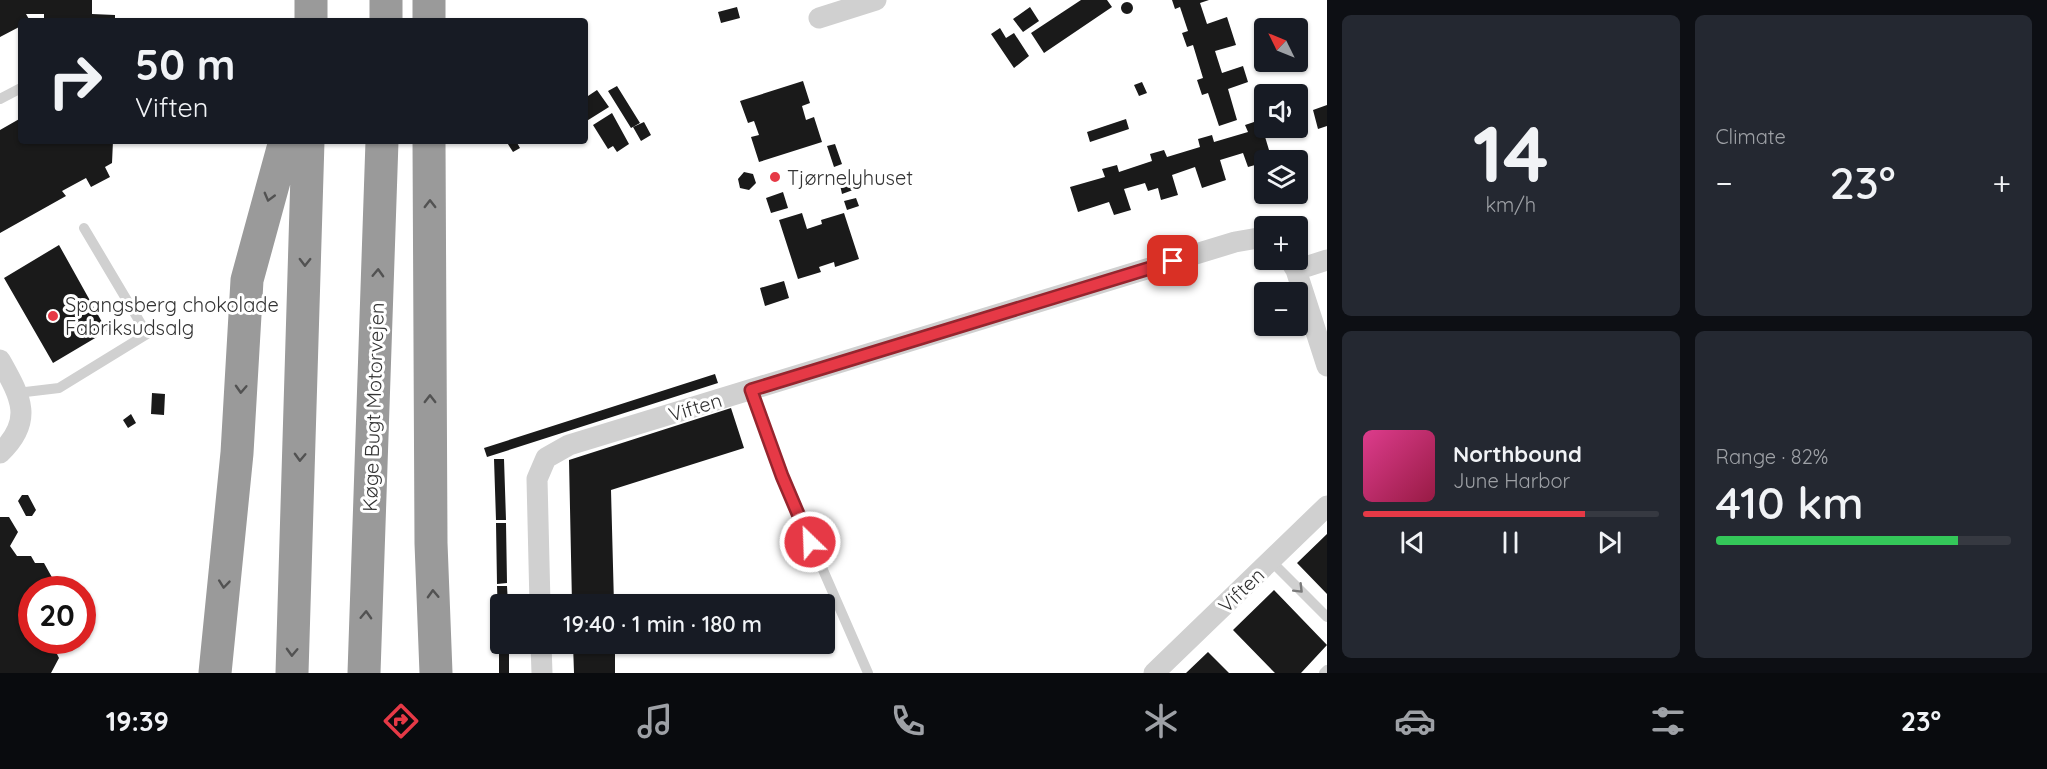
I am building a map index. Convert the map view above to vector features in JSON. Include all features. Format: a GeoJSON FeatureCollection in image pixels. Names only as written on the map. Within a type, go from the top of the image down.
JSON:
{"type":"FeatureCollection","features":[{"type":"Feature","properties":{"kind":"highway"},"geometry":{"type":"LineString","coordinates":[[311,0],[311,18]]}},
{"type":"Feature","properties":{"kind":"highway"},"geometry":{"type":"LineString","coordinates":[[386,18],[387,0]]}},
{"type":"Feature","properties":{"kind":"highway"},"geometry":{"type":"LineString","coordinates":[[429,0],[429,18]]}},
{"type":"Feature","properties":{"kind":"highway"},"geometry":{"type":"LineString","coordinates":[[215,673],[237,453],[247,280],[284,144]]}},
{"type":"Feature","properties":{"kind":"highway"},"geometry":{"type":"LineString","coordinates":[[292,673],[308,144]]}},
{"type":"Feature","properties":{"kind":"highway","name":"Køge Bugt Motorvejen"},"geometry":{"type":"LineString","coordinates":[[364,673],[382,144]]}},
{"type":"Feature","properties":{"kind":"highway"},"geometry":{"type":"LineString","coordinates":[[429,144],[430,543],[436,673]]}},
{"type":"Feature","properties":{"kind":"street"},"geometry":{"type":"LineString","coordinates":[[819,18],[876,0]]}},
{"type":"Feature","properties":{"kind":"street","name":"Viften"},"geometry":{"type":"LineString","coordinates":[[540,594],[537,479],[546,458],[569,445],[1235,242],[1254,239]]}},
{"type":"Feature","properties":{"kind":"street"},"geometry":{"type":"LineString","coordinates":[[1308,263],[1327,260]]}},
{"type":"Feature","properties":{"kind":"street"},"geometry":{"type":"LineString","coordinates":[[1295,270],[1327,366]]}},
{"type":"Feature","properties":{"kind":"street"},"geometry":{"type":"LineString","coordinates":[[0,360],[17,393],[21,423],[14,440],[0,453]]}},
{"type":"Feature","properties":{"kind":"street","name":"Viften"},"geometry":{"type":"LineString","coordinates":[[1154,673],[1327,506]]}},
{"type":"Feature","properties":{"kind":"street"},"geometry":{"type":"LineString","coordinates":[[541,654],[542,673]]}},
{"type":"Feature","properties":{"kind":"lane"},"geometry":{"type":"LineString","coordinates":[[0,99],[18,90]]}},
{"type":"Feature","properties":{"kind":"lane"},"geometry":{"type":"LineString","coordinates":[[17,393],[59,388],[147,334],[84,228]]}},
{"type":"Feature","properties":{"kind":"lane"},"geometry":{"type":"LineString","coordinates":[[751,390],[782,476],[868,673]]}},
{"type":"Feature","properties":{"kind":"lane"},"geometry":{"type":"LineString","coordinates":[[1271,561],[1327,617]]}},
{"type":"Feature","properties":{"kind":"building"},"geometry":{"type":"Polygon","coordinates":[[[0,0],[92,0],[92,14],[115,15],[115,18],[44,18],[44,14],[26,14],[28,18],[18,18],[18,28],[0,37],[0,0]]]}},
{"type":"Feature","properties":{"kind":"building"},"geometry":{"type":"Polygon","coordinates":[[[1081,0],[1107,0],[1112,7],[1044,53],[1031,33],[1081,0]]]}},
{"type":"Feature","properties":{"kind":"building"},"geometry":{"type":"Polygon","coordinates":[[[1172,0],[1209,0],[1200,3],[1207,24],[1227,17],[1236,45],[1215,51],[1222,73],[1243,66],[1248,82],[1228,89],[1237,120],[1219,126],[1208,93],[1202,95],[1197,80],[1203,78],[1193,45],[1187,47],[1182,33],[1188,31],[1180,7],[1175,9],[1172,0]]]}},
{"type":"Feature","properties":{"kind":"building"},"geometry":{"type":"Polygon","coordinates":[[[1129,2],[1132,3],[1132,13],[1125,14],[1122,13],[1121,6],[1122,3],[1129,2]]]}},
{"type":"Feature","properties":{"kind":"building"},"geometry":{"type":"Polygon","coordinates":[[[737,7],[740,18],[721,23],[718,12],[737,7]]]}},
{"type":"Feature","properties":{"kind":"building"},"geometry":{"type":"Polygon","coordinates":[[[1030,7],[1039,21],[1023,32],[1013,19],[1030,7]]]}},
{"type":"Feature","properties":{"kind":"building"},"geometry":{"type":"Polygon","coordinates":[[[1000,28],[1006,38],[1014,33],[1029,56],[1014,68],[991,34],[1000,28]]]}},
{"type":"Feature","properties":{"kind":"building"},"geometry":{"type":"Polygon","coordinates":[[[803,81],[810,103],[802,106],[806,120],[814,117],[822,142],[759,162],[751,137],[759,135],[754,121],[748,123],[740,101],[803,81]]]}},
{"type":"Feature","properties":{"kind":"building"},"geometry":{"type":"Polygon","coordinates":[[[1142,82],[1147,93],[1139,96],[1134,85],[1142,82]]]}},
{"type":"Feature","properties":{"kind":"building"},"geometry":{"type":"Polygon","coordinates":[[[617,86],[640,123],[631,128],[608,91],[617,86]]]}},
{"type":"Feature","properties":{"kind":"building"},"geometry":{"type":"Polygon","coordinates":[[[597,90],[609,107],[588,120],[588,96],[597,90]]]}},
{"type":"Feature","properties":{"kind":"building"},"geometry":{"type":"Polygon","coordinates":[[[1327,105],[1327,126],[1318,129],[1313,110],[1327,105]]]}},
{"type":"Feature","properties":{"kind":"building"},"geometry":{"type":"Polygon","coordinates":[[[612,113],[629,144],[617,152],[613,146],[608,149],[593,125],[612,113]]]}},
{"type":"Feature","properties":{"kind":"building"},"geometry":{"type":"Polygon","coordinates":[[[1126,119],[1129,129],[1090,142],[1087,132],[1126,119]]]}},
{"type":"Feature","properties":{"kind":"building"},"geometry":{"type":"Polygon","coordinates":[[[18,120],[18,144],[113,144],[112,163],[105,167],[110,177],[91,187],[86,178],[62,191],[66,196],[0,233],[0,130],[18,120]]]}},
{"type":"Feature","properties":{"kind":"building"},"geometry":{"type":"Polygon","coordinates":[[[644,122],[651,135],[641,141],[633,127],[644,122]]]}},
{"type":"Feature","properties":{"kind":"building"},"geometry":{"type":"Polygon","coordinates":[[[1254,122],[1254,138],[1265,138],[1269,150],[1254,150],[1254,165],[1248,167],[1243,153],[1220,160],[1226,180],[1202,188],[1195,167],[1172,175],[1178,195],[1161,200],[1158,188],[1148,191],[1145,183],[1124,189],[1131,210],[1114,215],[1109,202],[1078,212],[1070,187],[1105,177],[1102,169],[1117,165],[1119,172],[1152,161],[1150,154],[1164,150],[1167,157],[1200,147],[1198,139],[1212,135],[1214,142],[1248,132],[1245,125],[1254,122]]]}},
{"type":"Feature","properties":{"kind":"building"},"geometry":{"type":"Polygon","coordinates":[[[508,144],[518,144],[520,148],[513,152],[508,144]]]}},
{"type":"Feature","properties":{"kind":"building"},"geometry":{"type":"Polygon","coordinates":[[[835,144],[842,164],[834,167],[827,146],[835,144]]]}},
{"type":"Feature","properties":{"kind":"building"},"geometry":{"type":"Polygon","coordinates":[[[744,172],[753,174],[756,183],[749,190],[740,188],[738,179],[744,172]]]}},
{"type":"Feature","properties":{"kind":"building"},"geometry":{"type":"Polygon","coordinates":[[[851,182],[853,190],[842,194],[840,185],[851,182]]]}},
{"type":"Feature","properties":{"kind":"building"},"geometry":{"type":"Polygon","coordinates":[[[783,192],[788,208],[771,213],[766,198],[783,192]]]}},
{"type":"Feature","properties":{"kind":"building"},"geometry":{"type":"Polygon","coordinates":[[[856,198],[859,206],[847,210],[844,201],[856,198]]]}},
{"type":"Feature","properties":{"kind":"building"},"geometry":{"type":"Polygon","coordinates":[[[802,213],[807,229],[822,224],[821,220],[844,213],[859,259],[835,267],[834,262],[819,267],[821,272],[798,279],[779,220],[802,213]]]}},
{"type":"Feature","properties":{"kind":"building"},"geometry":{"type":"Polygon","coordinates":[[[59,245],[107,331],[53,363],[4,278],[59,245]]]}},
{"type":"Feature","properties":{"kind":"building"},"geometry":{"type":"Polygon","coordinates":[[[784,281],[789,298],[765,306],[760,288],[784,281]]]}},
{"type":"Feature","properties":{"kind":"building"},"geometry":{"type":"Polygon","coordinates":[[[715,374],[718,383],[487,457],[484,448],[715,374]]]}},
{"type":"Feature","properties":{"kind":"building"},"geometry":{"type":"Polygon","coordinates":[[[152,393],[165,394],[164,415],[151,414],[152,393]]]}},
{"type":"Feature","properties":{"kind":"building"},"geometry":{"type":"Polygon","coordinates":[[[731,408],[744,448],[611,490],[614,594],[572,594],[569,460],[731,408]]]}},
{"type":"Feature","properties":{"kind":"building"},"geometry":{"type":"Polygon","coordinates":[[[131,414],[136,423],[128,428],[123,420],[131,414]]]}},
{"type":"Feature","properties":{"kind":"building"},"geometry":{"type":"Polygon","coordinates":[[[494,459],[504,459],[506,520],[496,520],[494,459]]]}},
{"type":"Feature","properties":{"kind":"building"},"geometry":{"type":"Polygon","coordinates":[[[22,495],[28,495],[36,510],[32,516],[26,516],[18,501],[22,495]]]}},
{"type":"Feature","properties":{"kind":"building"},"geometry":{"type":"Polygon","coordinates":[[[0,517],[9,517],[18,532],[10,546],[17,556],[31,556],[35,563],[44,563],[51,576],[18,576],[18,654],[57,654],[59,658],[51,673],[0,673],[0,517]]]}},
{"type":"Feature","properties":{"kind":"building"},"geometry":{"type":"Polygon","coordinates":[[[496,523],[506,523],[507,583],[497,584],[496,523]]]}},
{"type":"Feature","properties":{"kind":"building"},"geometry":{"type":"Polygon","coordinates":[[[1327,534],[1327,594],[1297,563],[1327,534]]]}},
{"type":"Feature","properties":{"kind":"building"},"geometry":{"type":"Polygon","coordinates":[[[497,586],[507,586],[507,594],[497,594],[497,586]]]}},
{"type":"Feature","properties":{"kind":"building"},"geometry":{"type":"Polygon","coordinates":[[[1274,590],[1327,645],[1301,673],[1275,673],[1233,630],[1274,590]]]}},
{"type":"Feature","properties":{"kind":"building"},"geometry":{"type":"Polygon","coordinates":[[[1208,652],[1229,673],[1186,673],[1208,652]]]}},
{"type":"Feature","properties":{"kind":"building"},"geometry":{"type":"Polygon","coordinates":[[[499,654],[509,654],[509,673],[499,673],[499,654]]]}},
{"type":"Feature","properties":{"kind":"building"},"geometry":{"type":"Polygon","coordinates":[[[573,654],[615,654],[615,673],[574,673],[573,654]]]}},
{"type":"Feature","properties":{"kind":"place","name":"Tjørnelyhuset"},"geometry":{"type":"Point","coordinates":[775,177]}},
{"type":"Feature","properties":{"kind":"place","name":"Spangsberg chokolade Fabriksudsalg"},"geometry":{"type":"Point","coordinates":[53,316]}},
{"type":"Feature","properties":{"kind":"route"},"geometry":{"type":"LineString","coordinates":[[810,542],[782,476],[751,390],[1173,261]]}}]}
